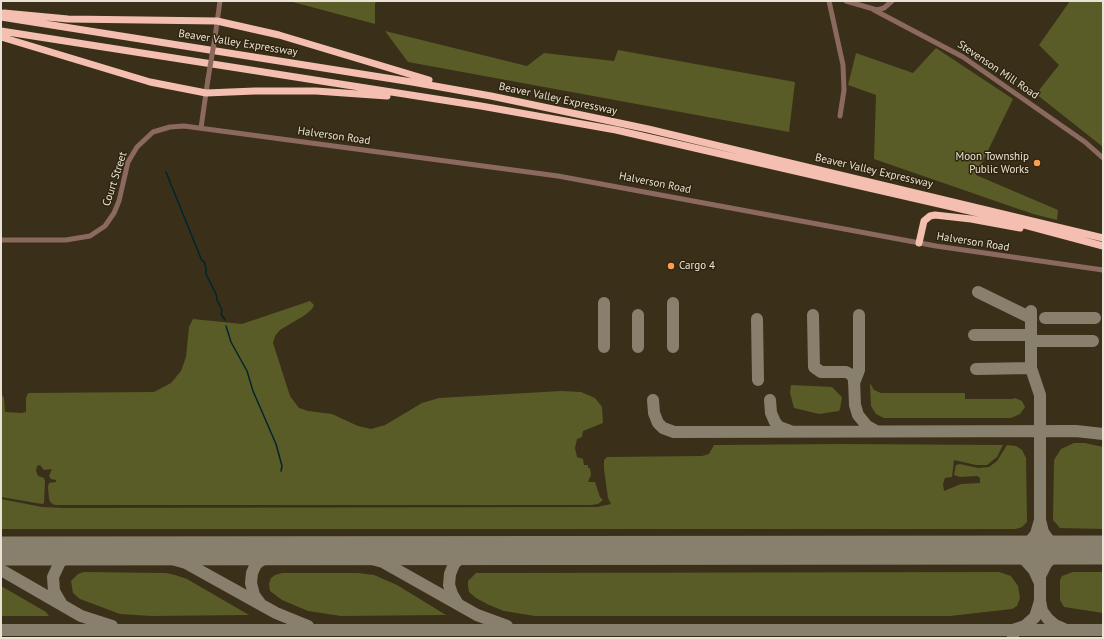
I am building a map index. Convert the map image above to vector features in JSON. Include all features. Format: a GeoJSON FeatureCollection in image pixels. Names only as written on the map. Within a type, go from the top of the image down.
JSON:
{"type":"FeatureCollection","features":[{"type":"Feature","properties":{"kind":"highway"},"geometry":{"type":"LineString","coordinates":[[1,13],[68,19],[217,21],[279,35],[401,73],[491,96]]}},
{"type":"Feature","properties":{"kind":"highway","name":"Beaver Valley Expressway"},"geometry":{"type":"LineString","coordinates":[[1,17],[404,80],[491,96],[648,129],[1103,238]]}},
{"type":"Feature","properties":{"kind":"highway","name":"Beaver Valley Expressway"},"geometry":{"type":"LineString","coordinates":[[1,31],[504,110],[672,142],[1103,246]]}},
{"type":"Feature","properties":{"kind":"highway"},"geometry":{"type":"LineString","coordinates":[[1,37],[150,82],[206,93],[255,91],[341,92],[504,110]]}},
{"type":"Feature","properties":{"kind":"highway"},"geometry":{"type":"LineString","coordinates":[[919,243],[924,221],[930,216],[941,215],[972,219],[1082,240]]}},
{"type":"Feature","properties":{"kind":"street"},"geometry":{"type":"LineString","coordinates":[[201,128],[220,1]]}},
{"type":"Feature","properties":{"kind":"street"},"geometry":{"type":"LineString","coordinates":[[829,1],[843,66],[844,89],[840,116]]}},
{"type":"Feature","properties":{"kind":"street","name":"Stevenson Mill Road"},"geometry":{"type":"LineString","coordinates":[[846,1],[874,10],[963,57],[1085,142],[1103,158]]}},
{"type":"Feature","properties":{"kind":"street"},"geometry":{"type":"LineString","coordinates":[[874,10],[884,8],[892,1]]}},
{"type":"Feature","properties":{"kind":"street","name":"Court Street"},"geometry":{"type":"LineString","coordinates":[[1,240],[66,240],[90,236],[105,226],[114,214],[131,157],[142,141],[154,132],[170,127],[184,126],[201,128]]}},
{"type":"Feature","properties":{"kind":"street","name":"Halverson Road"},"geometry":{"type":"LineString","coordinates":[[201,128],[562,177],[919,243],[991,255],[1103,270]]}},
{"type":"Feature","properties":{"kind":"green space"},"geometry":{"type":"Polygon","coordinates":[[[289,1],[378,1],[375,3],[375,24],[289,1]]]}},
{"type":"Feature","properties":{"kind":"green space"},"geometry":{"type":"Polygon","coordinates":[[[1070,1],[1103,1],[1103,147],[1036,94],[1059,65],[1039,45],[1070,1]]]}},
{"type":"Feature","properties":{"kind":"green space"},"geometry":{"type":"Polygon","coordinates":[[[385,31],[527,66],[544,53],[614,61],[618,50],[795,82],[789,132],[408,62],[385,31]]]}},
{"type":"Feature","properties":{"kind":"green space"},"geometry":{"type":"Polygon","coordinates":[[[936,48],[1013,99],[976,175],[1058,210],[1057,220],[1033,214],[874,159],[876,95],[848,85],[856,53],[913,73],[936,48]]]}},
{"type":"Feature","properties":{"kind":"green space"},"geometry":{"type":"Polygon","coordinates":[[[310,301],[314,305],[312,309],[280,330],[275,336],[273,343],[290,396],[299,408],[308,411],[332,414],[358,426],[371,429],[385,425],[422,403],[439,398],[561,391],[581,392],[595,398],[602,407],[603,423],[583,431],[582,437],[577,439],[575,448],[577,457],[583,459],[584,465],[588,465],[588,468],[590,468],[591,475],[588,482],[595,482],[600,497],[603,500],[598,504],[591,505],[55,505],[51,503],[49,499],[48,487],[49,483],[56,482],[56,480],[51,479],[49,476],[52,469],[44,470],[40,465],[37,466],[36,471],[38,476],[44,478],[45,481],[44,503],[42,504],[1,497],[1,393],[4,398],[5,412],[21,413],[26,412],[26,398],[28,393],[154,392],[171,383],[181,371],[186,357],[189,327],[193,319],[242,324],[310,301]]]}},
{"type":"Feature","properties":{"kind":"green space"},"geometry":{"type":"Polygon","coordinates":[[[870,383],[874,390],[881,393],[965,393],[965,399],[1015,398],[1022,401],[1025,407],[1020,414],[1011,418],[884,418],[876,414],[871,406],[870,383]]]}},
{"type":"Feature","properties":{"kind":"green space"},"geometry":{"type":"Polygon","coordinates":[[[791,385],[832,387],[842,397],[839,411],[819,414],[794,408],[790,393],[791,385]]]}},
{"type":"Feature","properties":{"kind":"green space"},"geometry":{"type":"Polygon","coordinates":[[[1074,443],[1085,443],[1103,447],[1103,529],[1060,528],[1053,520],[1054,460],[1061,449],[1074,443]]]}},
{"type":"Feature","properties":{"kind":"green space"},"geometry":{"type":"Polygon","coordinates":[[[714,445],[1003,445],[997,457],[987,465],[976,465],[954,460],[952,477],[945,478],[943,484],[944,491],[961,484],[980,483],[980,478],[977,476],[960,477],[954,475],[956,465],[960,464],[978,468],[989,467],[997,461],[1007,445],[1016,446],[1022,450],[1026,458],[1027,522],[1022,527],[1016,529],[1,529],[1,499],[42,507],[63,508],[597,507],[611,504],[608,498],[604,469],[604,460],[607,457],[702,456],[709,454],[714,445]]]}},
{"type":"Feature","properties":{"kind":"green space"},"geometry":{"type":"Polygon","coordinates":[[[84,572],[166,573],[175,575],[187,579],[249,615],[151,616],[120,614],[80,599],[73,593],[71,581],[78,574],[84,572]]]}},
{"type":"Feature","properties":{"kind":"green space"},"geometry":{"type":"Polygon","coordinates":[[[999,572],[1011,576],[1018,586],[1020,598],[1017,606],[1012,609],[950,616],[535,616],[504,611],[489,605],[476,598],[469,592],[468,586],[468,581],[476,573],[999,572]]]}},
{"type":"Feature","properties":{"kind":"green space"},"geometry":{"type":"Polygon","coordinates":[[[1073,572],[1103,572],[1103,613],[1064,607],[1060,600],[1060,580],[1062,576],[1073,572]]]}},
{"type":"Feature","properties":{"kind":"green space"},"geometry":{"type":"Polygon","coordinates":[[[282,573],[358,573],[374,575],[397,585],[446,615],[341,616],[308,611],[282,600],[270,591],[269,584],[271,578],[282,573]]]}},
{"type":"Feature","properties":{"kind":"green space"},"geometry":{"type":"Polygon","coordinates":[[[1,586],[46,612],[49,616],[1,616],[1,586]]]}},
{"type":"Feature","properties":{"kind":"waterway"},"geometry":{"type":"LineString","coordinates":[[166,172],[202,261],[204,261],[206,274],[216,294],[222,310],[221,314],[225,320]]}},
{"type":"Feature","properties":{"kind":"waterway"},"geometry":{"type":"LineString","coordinates":[[226,326],[231,342],[247,371],[253,391],[276,444],[282,466],[281,471]]}},
{"type":"Feature","properties":{"kind":"taxiway"},"geometry":{"type":"LineString","coordinates":[[978,292],[1031,318]]}},
{"type":"Feature","properties":{"kind":"taxiway"},"geometry":{"type":"LineString","coordinates":[[604,303],[604,347]]}},
{"type":"Feature","properties":{"kind":"taxiway"},"geometry":{"type":"LineString","coordinates":[[673,303],[673,347]]}},
{"type":"Feature","properties":{"kind":"taxiway"},"geometry":{"type":"LineString","coordinates":[[1031,311],[1031,368],[1040,395],[1040,601],[1042,611],[1048,619],[1055,625],[1064,629]]}},
{"type":"Feature","properties":{"kind":"taxiway"},"geometry":{"type":"LineString","coordinates":[[638,315],[638,347]]}},
{"type":"Feature","properties":{"kind":"taxiway"},"geometry":{"type":"LineString","coordinates":[[813,315],[814,367],[821,372],[846,372],[852,375],[854,380],[855,405],[858,415],[867,426],[876,431]]}},
{"type":"Feature","properties":{"kind":"taxiway"},"geometry":{"type":"LineString","coordinates":[[854,383],[859,370],[859,315]]}},
{"type":"Feature","properties":{"kind":"taxiway"},"geometry":{"type":"LineString","coordinates":[[1045,318],[1095,318]]}},
{"type":"Feature","properties":{"kind":"taxiway"},"geometry":{"type":"LineString","coordinates":[[757,319],[758,380]]}},
{"type":"Feature","properties":{"kind":"taxiway"},"geometry":{"type":"LineString","coordinates":[[974,335],[1031,335]]}},
{"type":"Feature","properties":{"kind":"taxiway"},"geometry":{"type":"LineString","coordinates":[[1031,341],[1093,341]]}},
{"type":"Feature","properties":{"kind":"taxiway"},"geometry":{"type":"LineString","coordinates":[[976,369],[1031,368]]}},
{"type":"Feature","properties":{"kind":"taxiway"},"geometry":{"type":"LineString","coordinates":[[653,400],[654,413],[658,423],[663,428],[674,432],[1076,431],[1103,434]]}},
{"type":"Feature","properties":{"kind":"taxiway"},"geometry":{"type":"LineString","coordinates":[[770,400],[771,413],[775,422],[779,427],[790,431]]}},
{"type":"Feature","properties":{"kind":"taxiway"},"geometry":{"type":"LineString","coordinates":[[1006,550],[1021,548],[1029,543],[1036,534],[1040,520],[1043,532],[1050,542],[1060,548],[1075,550]]}},
{"type":"Feature","properties":{"kind":"taxiway"},"geometry":{"type":"LineString","coordinates":[[990,550],[1009,552],[1024,559],[1034,570],[1039,581]]}},
{"type":"Feature","properties":{"kind":"taxiway"},"geometry":{"type":"LineString","coordinates":[[1,556],[119,551]]}},
{"type":"Feature","properties":{"kind":"taxiway"},"geometry":{"type":"LineString","coordinates":[[121,551],[152,553],[186,563],[276,613],[308,626]]}},
{"type":"Feature","properties":{"kind":"taxiway"},"geometry":{"type":"LineString","coordinates":[[260,603],[254,595],[251,583],[252,573],[256,564],[270,554],[294,551]]}},
{"type":"Feature","properties":{"kind":"taxiway"},"geometry":{"type":"LineString","coordinates":[[314,551],[354,554],[383,562],[477,615],[507,626]]}},
{"type":"Feature","properties":{"kind":"taxiway"},"geometry":{"type":"LineString","coordinates":[[458,604],[449,585],[450,574],[454,564],[460,558],[470,553],[493,551]]}},
{"type":"Feature","properties":{"kind":"taxiway"},"geometry":{"type":"LineString","coordinates":[[1041,574],[1046,564],[1052,557],[1070,551]]}},
{"type":"Feature","properties":{"kind":"taxiway"},"geometry":{"type":"LineString","coordinates":[[61,603],[54,591],[53,577],[60,562],[73,554]]}},
{"type":"Feature","properties":{"kind":"taxiway"},"geometry":{"type":"LineString","coordinates":[[1,570],[81,616],[112,626]]}},
{"type":"Feature","properties":{"kind":"taxiway"},"geometry":{"type":"LineString","coordinates":[[1013,638],[1013,630],[1025,626],[1035,617],[1040,601]]}},
{"type":"Feature","properties":{"kind":"taxiway"},"geometry":{"type":"LineString","coordinates":[[1,630],[1103,630]]}},
{"type":"Feature","properties":{"kind":"runway"},"geometry":{"type":"LineString","coordinates":[[1,551],[1103,550]]}},
{"type":"Feature","properties":{"kind":"place","name":"Moon Township Public Works"},"geometry":{"type":"Point","coordinates":[1037,163]}},
{"type":"Feature","properties":{"kind":"place","name":"Cargo 4"},"geometry":{"type":"Point","coordinates":[671,266]}}]}
